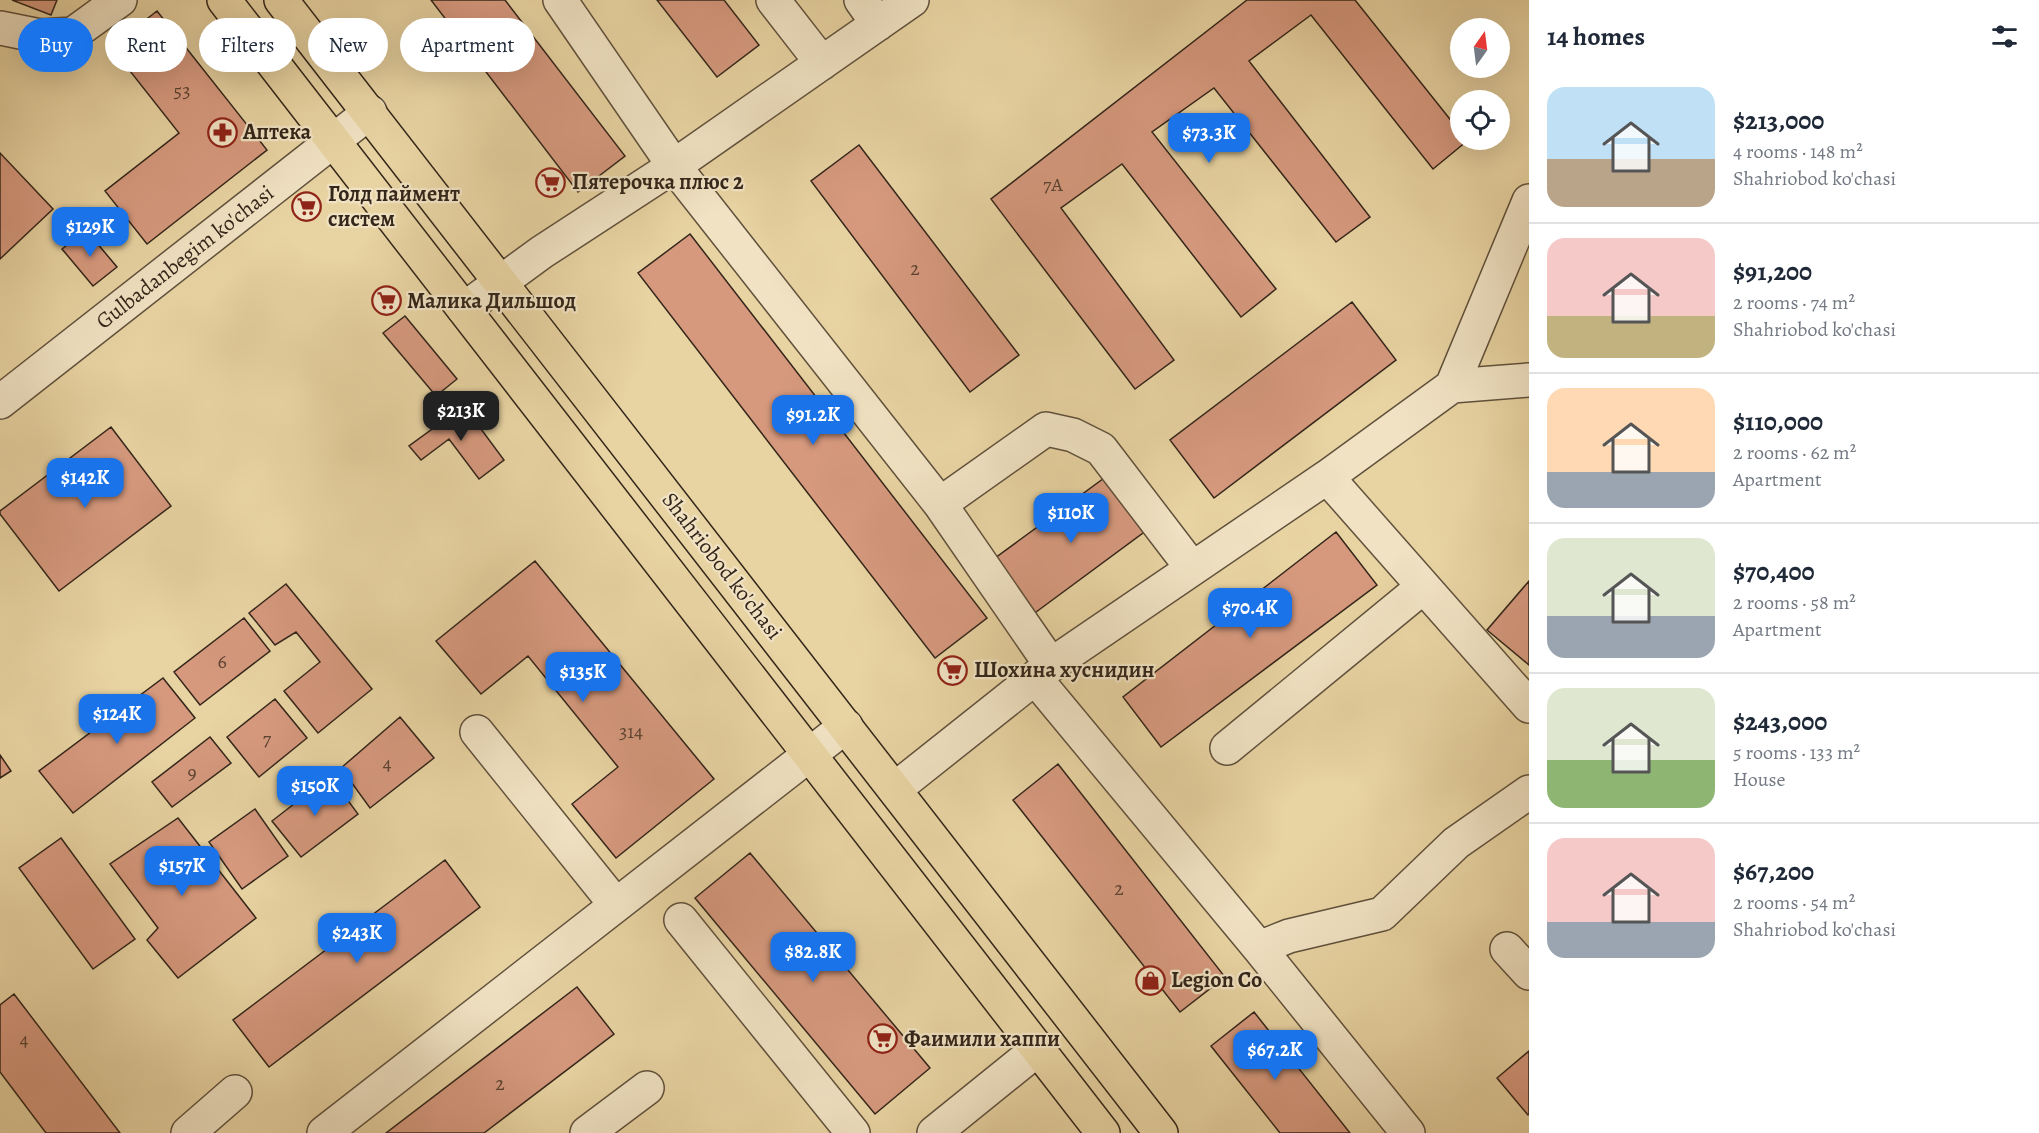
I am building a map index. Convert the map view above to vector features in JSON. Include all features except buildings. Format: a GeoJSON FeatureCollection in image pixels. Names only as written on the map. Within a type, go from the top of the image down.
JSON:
{"type":"FeatureCollection","features":[{"type":"Feature","properties":{"kind":"main road","name":"Shahriobod ko'chasi"},"geometry":{"type":"LineString","coordinates":[[224,0],[1103,1133]]}},
{"type":"Feature","properties":{"kind":"main road","name":"Shahriobod ko'chasi"},"geometry":{"type":"LineString","coordinates":[[281,0],[1161,1133]]}},
{"type":"Feature","properties":{"kind":"street"},"geometry":{"type":"LineString","coordinates":[[0,28],[40,36],[73,34],[120,0]]}},
{"type":"Feature","properties":{"kind":"street"},"geometry":{"type":"LineString","coordinates":[[560,0],[674,166],[940,504],[1043,672],[1259,948],[1408,1133]]}},
{"type":"Feature","properties":{"kind":"street"},"geometry":{"type":"LineString","coordinates":[[773,0],[822,63]]}},
{"type":"Feature","properties":{"kind":"street"},"geometry":{"type":"LineString","coordinates":[[464,309],[542,252],[674,166],[822,63],[870,12],[912,0]]}},
{"type":"Feature","properties":{"kind":"street","name":"Gulbadanbegim ko'chasi"},"geometry":{"type":"LineString","coordinates":[[0,402],[370,112]]}},
{"type":"Feature","properties":{"kind":"street"},"geometry":{"type":"LineString","coordinates":[[895,789],[1043,672],[1327,477],[1452,386],[1529,201]]}},
{"type":"Feature","properties":{"kind":"street"},"geometry":{"type":"LineString","coordinates":[[1452,386],[1529,380]]}},
{"type":"Feature","properties":{"kind":"street"},"geometry":{"type":"LineString","coordinates":[[940,504],[1046,429],[1073,435],[1101,449],[1192,568]]}},
{"type":"Feature","properties":{"kind":"street"},"geometry":{"type":"LineString","coordinates":[[1327,477],[1529,706]]}},
{"type":"Feature","properties":{"kind":"street"},"geometry":{"type":"LineString","coordinates":[[1227,748],[1424,587]]}},
{"type":"Feature","properties":{"kind":"street"},"geometry":{"type":"LineString","coordinates":[[324,1133],[846,726]]}},
{"type":"Feature","properties":{"kind":"street"},"geometry":{"type":"LineString","coordinates":[[477,732],[616,905]]}},
{"type":"Feature","properties":{"kind":"street"},"geometry":{"type":"LineString","coordinates":[[1259,948],[1289,936],[1382,914],[1456,843],[1529,792]]}},
{"type":"Feature","properties":{"kind":"street"},"geometry":{"type":"LineString","coordinates":[[681,920],[853,1133]]}},
{"type":"Feature","properties":{"kind":"street"},"geometry":{"type":"LineString","coordinates":[[1507,949],[1529,973]]}},
{"type":"Feature","properties":{"kind":"street"},"geometry":{"type":"LineString","coordinates":[[934,1133],[1038,1049]]}},
{"type":"Feature","properties":{"kind":"street"},"geometry":{"type":"LineString","coordinates":[[587,1133],[647,1088]]}},
{"type":"Feature","properties":{"kind":"street"},"geometry":{"type":"LineString","coordinates":[[188,1133],[235,1092]]}},
{"type":"Feature","properties":{"kind":"place","name":"Аптека"},"geometry":{"type":"Point","coordinates":[222,132]}},
{"type":"Feature","properties":{"kind":"place","name":"Пятерочка плюс 2"},"geometry":{"type":"Point","coordinates":[551,182]}},
{"type":"Feature","properties":{"kind":"place","name":"Голд паймент систем"},"geometry":{"type":"Point","coordinates":[307,207]}},
{"type":"Feature","properties":{"kind":"place","name":"Малика Дильшод"},"geometry":{"type":"Point","coordinates":[386,301]}},
{"type":"Feature","properties":{"kind":"place","name":"Шохина хуснидин"},"geometry":{"type":"Point","coordinates":[953,670]}},
{"type":"Feature","properties":{"kind":"place","name":"Legion Co"},"geometry":{"type":"Point","coordinates":[1150,980]}},
{"type":"Feature","properties":{"kind":"place","name":"Фаимили хаппи"},"geometry":{"type":"Point","coordinates":[883,1039]}}]}
